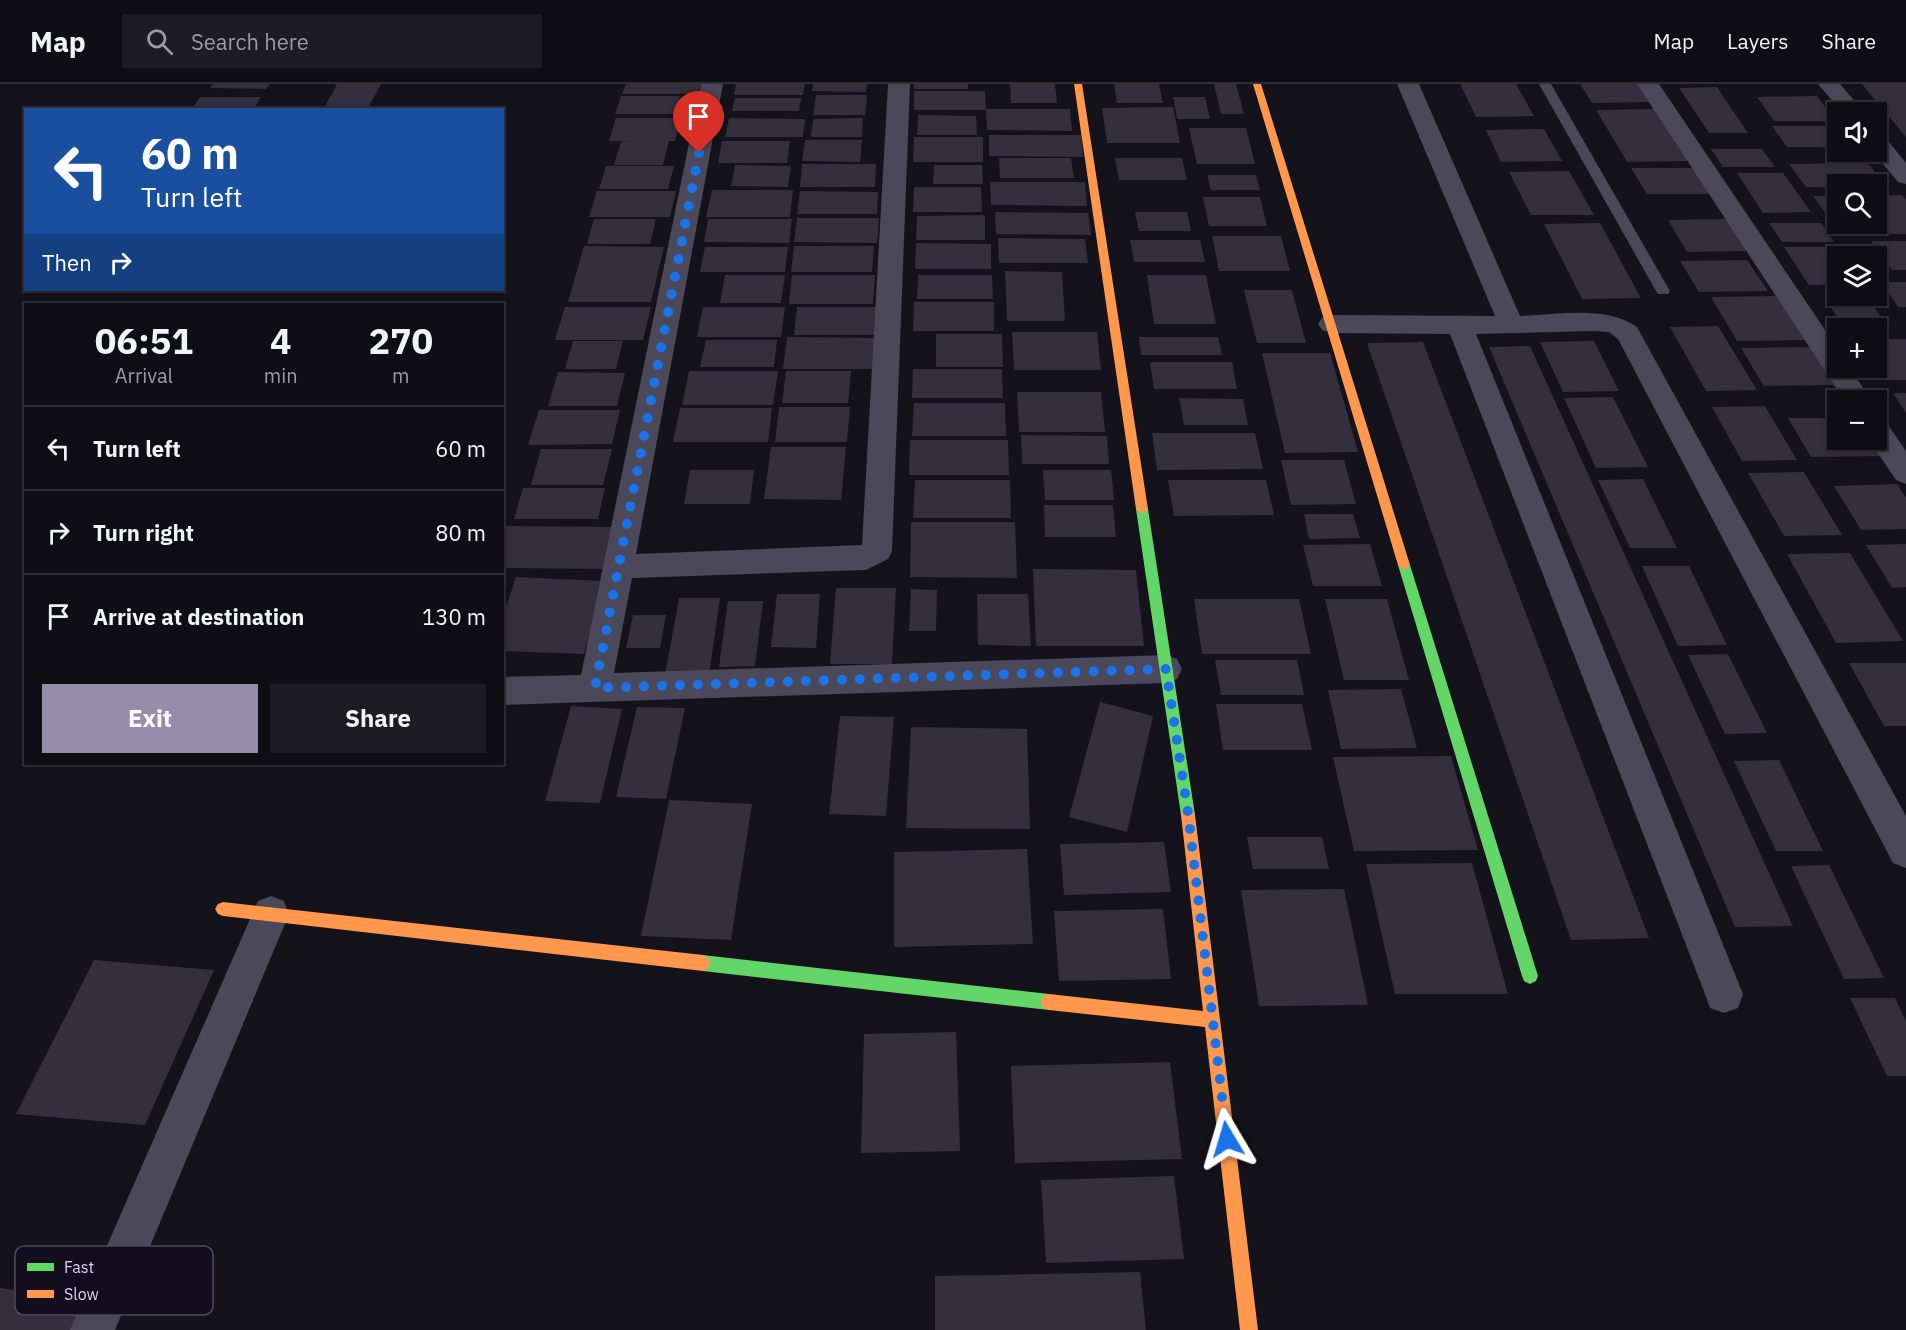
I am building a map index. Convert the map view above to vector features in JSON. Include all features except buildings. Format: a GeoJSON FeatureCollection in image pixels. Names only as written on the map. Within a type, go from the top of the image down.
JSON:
{"type":"FeatureCollection","features":[{"type":"Feature","properties":{"kind":"street"},"geometry":{"type":"LineString","coordinates":[[595,688],[712,84]]}},
{"type":"Feature","properties":{"kind":"street"},"geometry":{"type":"LineString","coordinates":[[619,566],[866,558],[877,551],[899,84]]}},
{"type":"Feature","properties":{"kind":"street"},"geometry":{"type":"LineString","coordinates":[[1078,84],[1188,813],[1249,1330]]}},
{"type":"Feature","properties":{"kind":"street"},"geometry":{"type":"LineString","coordinates":[[1257,84],[1530,976]]}},
{"type":"Feature","properties":{"kind":"street"},"geometry":{"type":"LineString","coordinates":[[1408,84],[1512,326]]}},
{"type":"Feature","properties":{"kind":"street"},"geometry":{"type":"LineString","coordinates":[[1648,84],[1851,390]]}},
{"type":"Feature","properties":{"kind":"street"},"geometry":{"type":"LineString","coordinates":[[1829,84],[1844,102]]}},
{"type":"Feature","properties":{"kind":"street"},"geometry":{"type":"LineString","coordinates":[[1887,154],[1906,177]]}},
{"type":"Feature","properties":{"kind":"street"},"geometry":{"type":"LineString","coordinates":[[1331,324],[1512,326],[1595,322],[1615,324],[1628,333],[1906,851]]}},
{"type":"Feature","properties":{"kind":"street"},"geometry":{"type":"LineString","coordinates":[[1460,326],[1724,994]]}},
{"type":"Feature","properties":{"kind":"street"},"geometry":{"type":"LineString","coordinates":[[1887,445],[1906,473]]}},
{"type":"Feature","properties":{"kind":"street"},"geometry":{"type":"LineString","coordinates":[[504,691],[1166,669]]}},
{"type":"Feature","properties":{"kind":"street"},"geometry":{"type":"LineString","coordinates":[[223,909],[1212,1020]]}},
{"type":"Feature","properties":{"kind":"street"},"geometry":{"type":"LineString","coordinates":[[128,1246],[272,914]]}},
{"type":"Feature","properties":{"kind":"street"},"geometry":{"type":"LineString","coordinates":[[92,1330],[98,1315]]}},
{"type":"Feature","properties":{"kind":"lane"},"geometry":{"type":"LineString","coordinates":[[1545,84],[1663,291]]}},
{"type":"Feature","properties":{"kind":"traffic: fast"},"geometry":{"type":"LineString","coordinates":[[1142,509],[1188,815]]}},
{"type":"Feature","properties":{"kind":"traffic: fast"},"geometry":{"type":"LineString","coordinates":[[1404,565],[1530,976]]}},
{"type":"Feature","properties":{"kind":"traffic: fast"},"geometry":{"type":"LineString","coordinates":[[703,963],[1049,1002]]}},
{"type":"Feature","properties":{"kind":"traffic: slow"},"geometry":{"type":"LineString","coordinates":[[1078,84],[1142,509]]}},
{"type":"Feature","properties":{"kind":"traffic: slow"},"geometry":{"type":"LineString","coordinates":[[1257,84],[1404,565]]}},
{"type":"Feature","properties":{"kind":"traffic: slow"},"geometry":{"type":"LineString","coordinates":[[1188,815],[1249,1330]]}},
{"type":"Feature","properties":{"kind":"traffic: slow"},"geometry":{"type":"LineString","coordinates":[[223,909],[703,963]]}},
{"type":"Feature","properties":{"kind":"traffic: slow"},"geometry":{"type":"LineString","coordinates":[[1049,1002],[1212,1020]]}},
{"type":"Feature","properties":{"kind":"route"},"geometry":{"type":"LineString","coordinates":[[699,153],[595,688],[1166,669],[1188,813],[1227,1139]]}}]}
